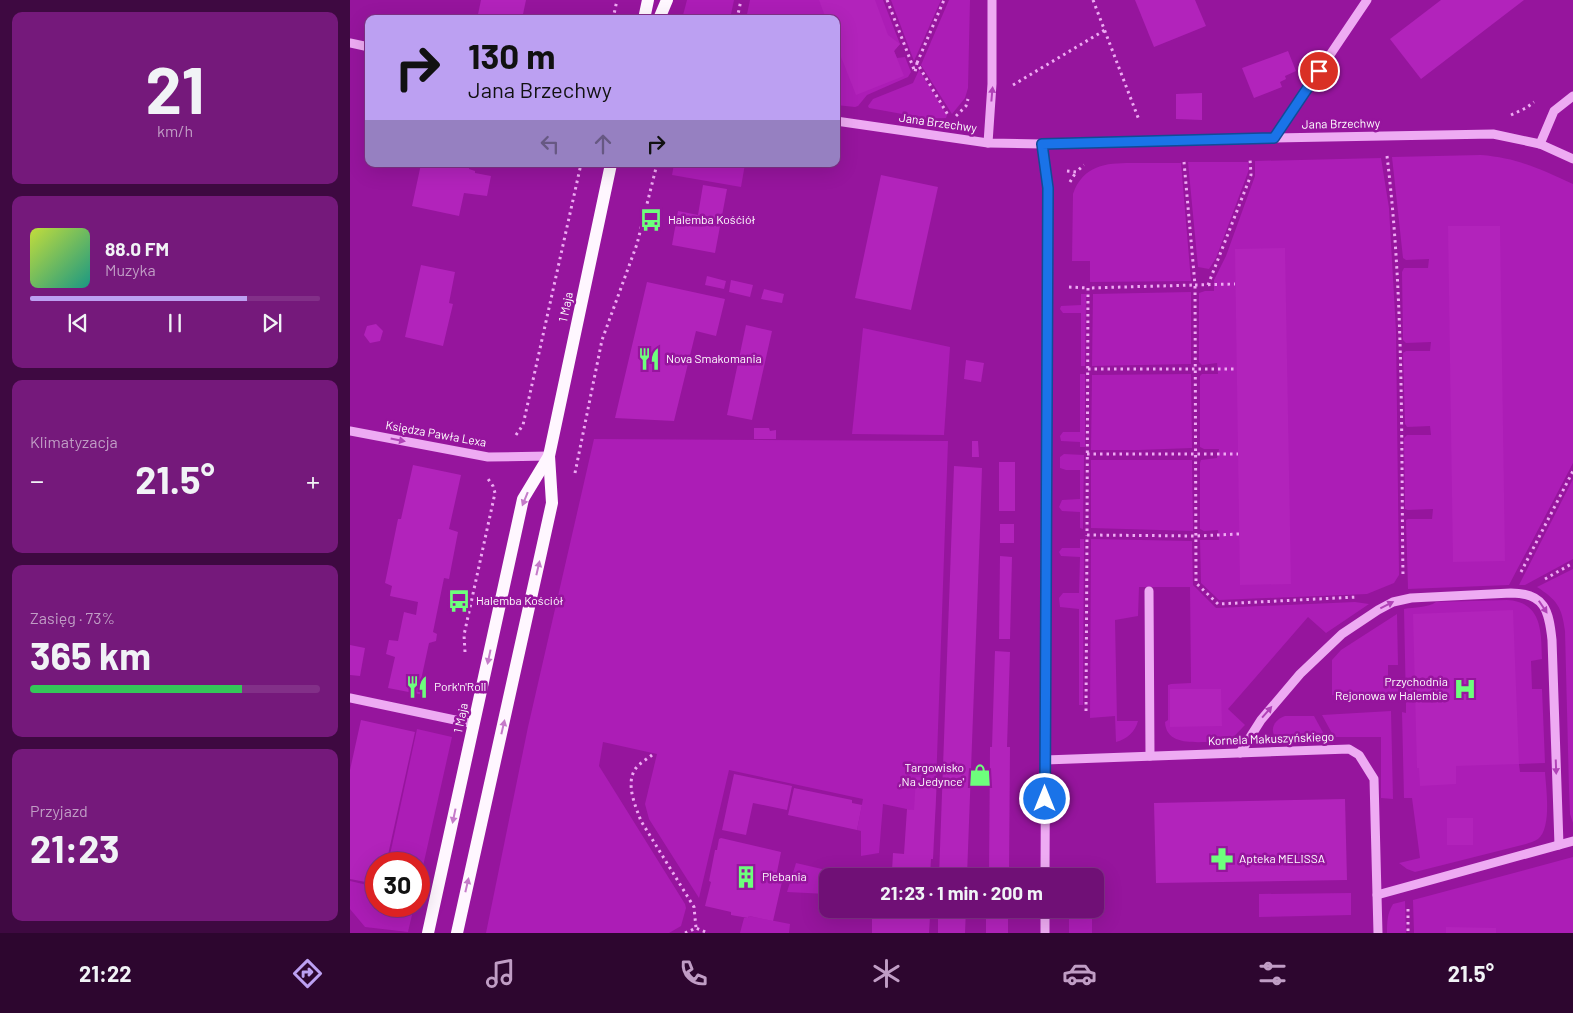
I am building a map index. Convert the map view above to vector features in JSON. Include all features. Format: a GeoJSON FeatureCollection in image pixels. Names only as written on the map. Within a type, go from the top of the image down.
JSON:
{"type":"FeatureCollection","features":[{"type":"Feature","properties":{"kind":"main road"},"geometry":{"type":"LineString","coordinates":[[645,15],[648,0]]}},
{"type":"Feature","properties":{"kind":"main road"},"geometry":{"type":"LineString","coordinates":[[661,15],[667,0]]}},
{"type":"Feature","properties":{"kind":"main road","name":"1 Maja"},"geometry":{"type":"LineString","coordinates":[[457,933],[552,503],[548,456],[610,167]]}},
{"type":"Feature","properties":{"kind":"main road","name":"1 Maja"},"geometry":{"type":"LineString","coordinates":[[428,933],[523,499],[548,456]]}},
{"type":"Feature","properties":{"kind":"street"},"geometry":{"type":"LineString","coordinates":[[988,143],[992,84],[992,0]]}},
{"type":"Feature","properties":{"kind":"street"},"geometry":{"type":"LineString","coordinates":[[1274,138],[1367,0]]}},
{"type":"Feature","properties":{"kind":"street"},"geometry":{"type":"LineString","coordinates":[[350,43],[365,47]]}},
{"type":"Feature","properties":{"kind":"street"},"geometry":{"type":"LineString","coordinates":[[1540,144],[1554,111],[1573,96]]}},
{"type":"Feature","properties":{"kind":"street","name":"Jana Brzechwy"},"geometry":{"type":"LineString","coordinates":[[840,122],[988,143],[1042,144],[1493,134],[1540,144],[1573,159]]}},
{"type":"Feature","properties":{"kind":"street"},"geometry":{"type":"LineString","coordinates":[[1042,144],[1048,188],[1045,868]]}},
{"type":"Feature","properties":{"kind":"street","name":"Księdza Pawła Lexa"},"geometry":{"type":"LineString","coordinates":[[350,431],[488,457],[548,456]]}},
{"type":"Feature","properties":{"kind":"street"},"geometry":{"type":"LineString","coordinates":[[1149,591],[1150,756]]}},
{"type":"Feature","properties":{"kind":"street"},"geometry":{"type":"LineString","coordinates":[[1240,753],[1261,720],[1300,674],[1342,634],[1378,610],[1393,602],[1411,598],[1511,593],[1534,596],[1543,604],[1549,618],[1552,640],[1559,845]]}},
{"type":"Feature","properties":{"kind":"street"},"geometry":{"type":"LineString","coordinates":[[350,698],[474,724]]}},
{"type":"Feature","properties":{"kind":"street","name":"Kornela Makuszyńskiego"},"geometry":{"type":"LineString","coordinates":[[1045,760],[1349,749],[1359,755],[1374,779],[1378,933]]}},
{"type":"Feature","properties":{"kind":"street"},"geometry":{"type":"LineString","coordinates":[[1377,895],[1573,841]]}},
{"type":"Feature","properties":{"kind":"street"},"geometry":{"type":"LineString","coordinates":[[1045,918],[1045,933]]}},
{"type":"Feature","properties":{"kind":"path"},"geometry":{"type":"LineString","coordinates":[[614,15],[617,0]]}},
{"type":"Feature","properties":{"kind":"path"},"geometry":{"type":"LineString","coordinates":[[738,15],[741,0]]}},
{"type":"Feature","properties":{"kind":"path"},"geometry":{"type":"LineString","coordinates":[[887,0],[914,72],[944,0]]}},
{"type":"Feature","properties":{"kind":"path"},"geometry":{"type":"LineString","coordinates":[[1093,0],[1140,123],[1130,123]]}},
{"type":"Feature","properties":{"kind":"path"},"geometry":{"type":"LineString","coordinates":[[1006,89],[1105,30]]}},
{"type":"Feature","properties":{"kind":"path"},"geometry":{"type":"LineString","coordinates":[[917,63],[951,120],[966,106],[969,97]]}},
{"type":"Feature","properties":{"kind":"path"},"geometry":{"type":"LineString","coordinates":[[1509,116],[1526,108],[1534,101]]}},
{"type":"Feature","properties":{"kind":"path"},"geometry":{"type":"LineString","coordinates":[[1387,151],[1393,206],[1400,347],[1404,586]]}},
{"type":"Feature","properties":{"kind":"path"},"geometry":{"type":"LineString","coordinates":[[1208,285],[1251,175],[1250,154]]}},
{"type":"Feature","properties":{"kind":"path"},"geometry":{"type":"LineString","coordinates":[[1184,156],[1195,285],[1196,583],[1218,604],[1357,597],[1363,599]]}},
{"type":"Feature","properties":{"kind":"path"},"geometry":{"type":"LineString","coordinates":[[545,328],[580,167]]}},
{"type":"Feature","properties":{"kind":"path"},"geometry":{"type":"LineString","coordinates":[[1086,711],[1088,288],[1235,284]]}},
{"type":"Feature","properties":{"kind":"path"},"geometry":{"type":"LineString","coordinates":[[1088,370],[1236,369]]}},
{"type":"Feature","properties":{"kind":"path"},"geometry":{"type":"LineString","coordinates":[[1087,454],[1238,454]]}},
{"type":"Feature","properties":{"kind":"path"},"geometry":{"type":"LineString","coordinates":[[1511,593],[1573,471]]}},
{"type":"Feature","properties":{"kind":"path"},"geometry":{"type":"LineString","coordinates":[[1087,535],[1197,536],[1239,534]]}},
{"type":"Feature","properties":{"kind":"path"},"geometry":{"type":"LineString","coordinates":[[652,755],[637,766],[631,778],[634,799],[641,821],[694,907],[696,928]]}},
{"type":"Feature","properties":{"kind":"path"},"geometry":{"type":"LineString","coordinates":[[684,933],[696,928],[708,933]]}},
{"type":"Feature","properties":{"kind":"shaded area"},"geometry":{"type":"Polygon","coordinates":[[[687,0],[734,0],[731,15],[683,15],[687,0]]]}},
{"type":"Feature","properties":{"kind":"shaded area"},"geometry":{"type":"Polygon","coordinates":[[[750,0],[883,0],[900,44],[894,51],[897,58],[905,57],[911,72],[908,77],[867,95],[858,106],[840,105],[840,15],[747,15],[750,0]]]}},
{"type":"Feature","properties":{"kind":"shaded area"},"geometry":{"type":"Polygon","coordinates":[[[891,0],[941,0],[914,61],[891,0]]]}},
{"type":"Feature","properties":{"kind":"shaded area"},"geometry":{"type":"Polygon","coordinates":[[[949,0],[970,0],[968,88],[965,98],[952,114],[921,65],[949,0]]]}},
{"type":"Feature","properties":{"kind":"shaded area"},"geometry":{"type":"Polygon","coordinates":[[[919,70],[947,115],[946,118],[930,119],[869,108],[868,106],[873,99],[913,83],[919,70]]]}},
{"type":"Feature","properties":{"kind":"shaded area"},"geometry":{"type":"Polygon","coordinates":[[[1481,155],[1518,162],[1573,184],[1573,463],[1509,585],[1408,589],[1406,520],[1432,519],[1433,509],[1405,509],[1404,438],[1407,435],[1431,435],[1430,426],[1407,427],[1405,424],[1403,353],[1406,351],[1430,351],[1431,342],[1406,343],[1403,340],[1402,272],[1404,268],[1428,268],[1429,259],[1406,260],[1403,258],[1392,157],[1481,155]]]}},
{"type":"Feature","properties":{"kind":"shaded area"},"geometry":{"type":"Polygon","coordinates":[[[1381,158],[1389,208],[1396,331],[1399,575],[1394,583],[1367,594],[1219,600],[1201,583],[1200,540],[1219,540],[1218,530],[1204,531],[1200,529],[1200,463],[1201,460],[1217,458],[1219,449],[1204,449],[1200,447],[1200,376],[1202,374],[1218,374],[1217,363],[1202,365],[1199,362],[1199,293],[1214,291],[1214,280],[1226,256],[1255,176],[1255,161],[1381,158]]]}},
{"type":"Feature","properties":{"kind":"shaded area"},"geometry":{"type":"Polygon","coordinates":[[[1188,162],[1248,162],[1249,169],[1247,175],[1216,258],[1209,269],[1198,267],[1188,162]]]}},
{"type":"Feature","properties":{"kind":"shaded area"},"geometry":{"type":"Polygon","coordinates":[[[1116,163],[1181,163],[1191,281],[1090,282],[1090,261],[1072,261],[1073,194],[1079,182],[1095,168],[1105,165],[1116,163]]]}},
{"type":"Feature","properties":{"kind":"shaded area"},"geometry":{"type":"Polygon","coordinates":[[[673,167],[744,167],[741,187],[672,175],[673,167]]]}},
{"type":"Feature","properties":{"kind":"shaded area"},"geometry":{"type":"Polygon","coordinates":[[[1191,292],[1191,364],[1092,366],[1093,294],[1191,292]]]}},
{"type":"Feature","properties":{"kind":"shaded area"},"geometry":{"type":"Polygon","coordinates":[[[1081,294],[1086,294],[1085,366],[1081,366],[1081,313],[1063,313],[1060,309],[1061,306],[1081,305],[1081,294]]]}},
{"type":"Feature","properties":{"kind":"shaded area"},"geometry":{"type":"Polygon","coordinates":[[[863,328],[950,347],[944,435],[852,434],[863,328]]]}},
{"type":"Feature","properties":{"kind":"shaded area"},"geometry":{"type":"Polygon","coordinates":[[[1080,374],[1085,374],[1085,447],[1080,447],[1080,442],[1061,441],[1060,436],[1063,432],[1080,432],[1080,374]]]}},
{"type":"Feature","properties":{"kind":"shaded area"},"geometry":{"type":"Polygon","coordinates":[[[1191,374],[1192,448],[1091,450],[1092,375],[1191,374]]]}},
{"type":"Feature","properties":{"kind":"shaded area"},"geometry":{"type":"Polygon","coordinates":[[[594,439],[948,441],[935,815],[883,804],[879,853],[861,856],[861,831],[857,830],[863,799],[729,770],[699,898],[649,819],[645,804],[657,754],[603,742],[599,766],[685,904],[686,908],[681,926],[669,933],[486,933],[528,727],[594,439]]]}},
{"type":"Feature","properties":{"kind":"shaded area"},"geometry":{"type":"Polygon","coordinates":[[[1064,454],[1084,455],[1083,529],[1080,528],[1080,512],[1062,511],[1059,507],[1062,500],[1080,499],[1080,470],[1060,468],[1060,457],[1064,454]]]}},
{"type":"Feature","properties":{"kind":"shaded area"},"geometry":{"type":"Polygon","coordinates":[[[1091,460],[1192,460],[1193,531],[1091,528],[1091,460]]]}},
{"type":"Feature","properties":{"kind":"shaded area"},"geometry":{"type":"Polygon","coordinates":[[[1573,479],[1573,559],[1525,585],[1519,585],[1573,479]]]}},
{"type":"Feature","properties":{"kind":"shaded area"},"geometry":{"type":"Polygon","coordinates":[[[1080,539],[1084,539],[1083,705],[1079,705],[1079,609],[1060,607],[1059,598],[1063,593],[1079,593],[1080,557],[1061,556],[1059,552],[1062,548],[1080,548],[1080,539]]]}},
{"type":"Feature","properties":{"kind":"shaded area"},"geometry":{"type":"Polygon","coordinates":[[[1091,539],[1192,541],[1193,585],[1216,608],[1355,602],[1369,604],[1326,633],[1308,617],[1228,709],[1245,725],[1236,735],[1222,743],[1188,742],[1181,741],[1170,735],[1165,722],[1168,720],[1168,685],[1191,683],[1190,587],[1139,587],[1138,616],[1115,620],[1117,721],[1138,721],[1130,735],[1116,742],[1115,716],[1090,718],[1091,539]]]}},
{"type":"Feature","properties":{"kind":"shaded area"},"geometry":{"type":"Polygon","coordinates":[[[1573,569],[1573,823],[1570,814],[1564,623],[1560,610],[1554,600],[1537,587],[1573,569]]]}},
{"type":"Feature","properties":{"kind":"shaded area"},"geometry":{"type":"Polygon","coordinates":[[[1507,600],[1528,606],[1538,620],[1540,629],[1542,659],[1531,661],[1532,689],[1542,689],[1545,763],[1519,764],[1520,772],[1545,772],[1547,817],[1545,826],[1538,839],[1529,843],[1415,872],[1399,863],[1420,858],[1412,798],[1404,798],[1402,712],[1406,713],[1404,609],[1425,606],[1436,602],[1507,600]]]}},
{"type":"Feature","properties":{"kind":"shaded area"},"geometry":{"type":"Polygon","coordinates":[[[1397,614],[1398,665],[1388,665],[1388,684],[1398,686],[1399,695],[1332,695],[1332,660],[1341,650],[1397,614]]]}},
{"type":"Feature","properties":{"kind":"shaded area"},"geometry":{"type":"Polygon","coordinates":[[[1391,711],[1393,799],[1381,798],[1381,737],[1334,737],[1322,715],[1391,711]]]}},
{"type":"Feature","properties":{"kind":"shaded area"},"geometry":{"type":"Polygon","coordinates":[[[1314,716],[1326,738],[1277,739],[1273,732],[1274,725],[1281,717],[1314,716]]]}},
{"type":"Feature","properties":{"kind":"shaded area"},"geometry":{"type":"Polygon","coordinates":[[[417,729],[452,737],[426,852],[391,852],[417,729]]]}},
{"type":"Feature","properties":{"kind":"shaded area"},"geometry":{"type":"Polygon","coordinates":[[[1573,857],[1573,933],[1414,933],[1413,900],[1573,857]]]}},
{"type":"Feature","properties":{"kind":"shaded area"},"geometry":{"type":"Polygon","coordinates":[[[796,863],[819,868],[819,894],[787,892],[796,863]]]}},
{"type":"Feature","properties":{"kind":"shaded area"},"geometry":{"type":"Polygon","coordinates":[[[350,881],[365,884],[365,917],[411,917],[408,932],[365,927],[350,909],[350,881]]]}},
{"type":"Feature","properties":{"kind":"shaded area"},"geometry":{"type":"Polygon","coordinates":[[[1351,893],[1351,915],[1259,917],[1259,894],[1351,893]]]}},
{"type":"Feature","properties":{"kind":"shaded area"},"geometry":{"type":"Polygon","coordinates":[[[1405,901],[1406,933],[1387,933],[1388,915],[1393,904],[1405,901]]]}},
{"type":"Feature","properties":{"kind":"shaded area"},"geometry":{"type":"Polygon","coordinates":[[[749,916],[790,924],[789,933],[740,933],[744,918],[749,916]]]}},
{"type":"Feature","properties":{"kind":"shaded area"},"geometry":{"type":"Polygon","coordinates":[[[1069,918],[1092,918],[1092,933],[1069,933],[1069,918]]]}},
{"type":"Feature","properties":{"kind":"building"},"geometry":{"type":"Polygon","coordinates":[[[481,0],[526,0],[523,15],[478,15],[481,0]]]}},
{"type":"Feature","properties":{"kind":"building"},"geometry":{"type":"Polygon","coordinates":[[[819,0],[875,0],[888,35],[900,44],[894,51],[904,76],[856,95],[840,54],[840,15],[825,15],[819,0]]]}},
{"type":"Feature","properties":{"kind":"building"},"geometry":{"type":"Polygon","coordinates":[[[1135,0],[1195,0],[1206,26],[1154,47],[1135,0]]]}},
{"type":"Feature","properties":{"kind":"building"},"geometry":{"type":"Polygon","coordinates":[[[1441,0],[1524,0],[1421,79],[1390,39],[1441,0]]]}},
{"type":"Feature","properties":{"kind":"building"},"geometry":{"type":"Polygon","coordinates":[[[1288,51],[1296,71],[1285,76],[1286,79],[1280,82],[1282,87],[1254,98],[1242,68],[1288,51]]]}},
{"type":"Feature","properties":{"kind":"building"},"geometry":{"type":"Polygon","coordinates":[[[1202,93],[1202,120],[1176,119],[1176,94],[1202,93]]]}},
{"type":"Feature","properties":{"kind":"building"},"geometry":{"type":"Polygon","coordinates":[[[420,167],[469,167],[469,169],[475,171],[475,173],[491,176],[487,196],[464,193],[459,216],[412,206],[420,167]]]}},
{"type":"Feature","properties":{"kind":"building"},"geometry":{"type":"Polygon","coordinates":[[[881,175],[938,187],[911,310],[855,298],[881,175]]]}},
{"type":"Feature","properties":{"kind":"building"},"geometry":{"type":"Polygon","coordinates":[[[703,185],[727,189],[715,253],[672,245],[678,211],[698,215],[703,185]]]}},
{"type":"Feature","properties":{"kind":"building"},"geometry":{"type":"Polygon","coordinates":[[[1448,226],[1500,226],[1505,561],[1453,562],[1448,226]]]}},
{"type":"Feature","properties":{"kind":"building"},"geometry":{"type":"Polygon","coordinates":[[[1285,248],[1291,584],[1240,585],[1235,249],[1285,248]]]}},
{"type":"Feature","properties":{"kind":"building"},"geometry":{"type":"Polygon","coordinates":[[[421,265],[455,272],[449,303],[453,304],[443,346],[405,337],[421,265]]]}},
{"type":"Feature","properties":{"kind":"building"},"geometry":{"type":"Polygon","coordinates":[[[707,276],[726,281],[724,289],[705,285],[707,276]]]}},
{"type":"Feature","properties":{"kind":"building"},"geometry":{"type":"Polygon","coordinates":[[[731,280],[753,285],[750,297],[729,292],[731,280]]]}},
{"type":"Feature","properties":{"kind":"building"},"geometry":{"type":"Polygon","coordinates":[[[647,282],[725,299],[716,336],[696,331],[674,421],[615,418],[647,282]]]}},
{"type":"Feature","properties":{"kind":"building"},"geometry":{"type":"Polygon","coordinates":[[[764,289],[784,294],[782,303],[761,299],[764,289]]]}},
{"type":"Feature","properties":{"kind":"building"},"geometry":{"type":"Polygon","coordinates":[[[376,324],[383,331],[380,341],[370,343],[364,335],[367,326],[376,324]]]}},
{"type":"Feature","properties":{"kind":"building"},"geometry":{"type":"Polygon","coordinates":[[[746,325],[772,331],[752,420],[727,415],[746,325]]]}},
{"type":"Feature","properties":{"kind":"building"},"geometry":{"type":"Polygon","coordinates":[[[966,360],[984,363],[981,382],[964,379],[966,360]]]}},
{"type":"Feature","properties":{"kind":"building"},"geometry":{"type":"Polygon","coordinates":[[[754,428],[769,428],[770,431],[776,430],[776,439],[754,439],[754,428]]]}},
{"type":"Feature","properties":{"kind":"building"},"geometry":{"type":"Polygon","coordinates":[[[972,441],[978,441],[979,457],[972,457],[972,441]]]}},
{"type":"Feature","properties":{"kind":"building"},"geometry":{"type":"Polygon","coordinates":[[[999,462],[1015,462],[1015,511],[999,511],[999,462]]]}},
{"type":"Feature","properties":{"kind":"building"},"geometry":{"type":"Polygon","coordinates":[[[413,465],[461,475],[449,529],[458,532],[449,579],[444,578],[433,632],[437,634],[436,641],[429,643],[421,680],[426,685],[424,695],[388,688],[395,657],[386,654],[389,640],[398,641],[404,612],[416,615],[418,602],[390,596],[392,586],[385,583],[398,519],[401,519],[413,465]]]}},
{"type":"Feature","properties":{"kind":"building"},"geometry":{"type":"Polygon","coordinates":[[[954,466],[982,468],[967,868],[939,868],[954,466]]]}},
{"type":"Feature","properties":{"kind":"building"},"geometry":{"type":"Polygon","coordinates":[[[1000,524],[1014,524],[1014,543],[1000,543],[1000,524]]]}},
{"type":"Feature","properties":{"kind":"building"},"geometry":{"type":"Polygon","coordinates":[[[1000,556],[1012,557],[1010,639],[999,639],[1000,556]]]}},
{"type":"Feature","properties":{"kind":"building","name":"Przychodnia Rejonowa w Halembie"},"geometry":{"type":"Polygon","coordinates":[[[1513,610],[1519,764],[1456,766],[1456,784],[1420,786],[1419,768],[1417,768],[1413,614],[1513,610]]]}},
{"type":"Feature","properties":{"kind":"building"},"geometry":{"type":"Polygon","coordinates":[[[350,645],[365,648],[360,676],[350,675],[350,645]]]}},
{"type":"Feature","properties":{"kind":"building"},"geometry":{"type":"Polygon","coordinates":[[[995,651],[1010,652],[1007,747],[1010,747],[1009,868],[989,868],[990,747],[992,747],[995,651]]]}},
{"type":"Feature","properties":{"kind":"building"},"geometry":{"type":"Polygon","coordinates":[[[1170,689],[1221,689],[1222,726],[1170,727],[1170,689]]]}},
{"type":"Feature","properties":{"kind":"building"},"geometry":{"type":"Polygon","coordinates":[[[361,720],[415,732],[389,852],[365,852],[365,882],[350,879],[350,770],[361,720]]]}},
{"type":"Feature","properties":{"kind":"building"},"geometry":{"type":"Polygon","coordinates":[[[734,774],[792,786],[787,810],[753,803],[746,835],[722,830],[734,774]]]}},
{"type":"Feature","properties":{"kind":"building"},"geometry":{"type":"Polygon","coordinates":[[[916,777],[937,778],[933,859],[931,859],[930,868],[892,868],[893,853],[904,854],[907,809],[914,810],[916,777]]]}},
{"type":"Feature","properties":{"kind":"building"},"geometry":{"type":"Polygon","coordinates":[[[794,788],[852,800],[852,803],[862,805],[857,830],[788,815],[794,788]]]}},
{"type":"Feature","properties":{"kind":"building"},"geometry":{"type":"Polygon","coordinates":[[[1345,799],[1347,880],[1156,883],[1154,803],[1345,799]]]}},
{"type":"Feature","properties":{"kind":"building"},"geometry":{"type":"Polygon","coordinates":[[[1447,818],[1473,818],[1473,845],[1447,845],[1447,818]]]}},
{"type":"Feature","properties":{"kind":"building","name":"Plebania"},"geometry":{"type":"Polygon","coordinates":[[[719,839],[781,852],[777,872],[784,873],[773,921],[749,916],[748,918],[731,915],[731,912],[705,906],[711,882],[709,881],[715,850],[717,850],[719,839]]]}},
{"type":"Feature","properties":{"kind":"building"},"geometry":{"type":"Polygon","coordinates":[[[872,918],[930,918],[929,933],[872,933],[872,918]]]}},
{"type":"Feature","properties":{"kind":"building"},"geometry":{"type":"Polygon","coordinates":[[[938,918],[966,918],[965,933],[938,933],[938,918]]]}},
{"type":"Feature","properties":{"kind":"building"},"geometry":{"type":"Polygon","coordinates":[[[986,918],[1008,918],[1008,933],[986,933],[986,918]]]}},
{"type":"Feature","properties":{"kind":"building"},"geometry":{"type":"Polygon","coordinates":[[[1446,927],[1496,928],[1496,933],[1446,933],[1446,927]]]}},
{"type":"Feature","properties":{"kind":"place","name":"Halemba Kośćiół"},"geometry":{"type":"Point","coordinates":[651,220]}},
{"type":"Feature","properties":{"kind":"place","name":"Nova Smakomania"},"geometry":{"type":"Point","coordinates":[649,359]}},
{"type":"Feature","properties":{"kind":"place","name":"Halemba Kościół"},"geometry":{"type":"Point","coordinates":[459,601]}},
{"type":"Feature","properties":{"kind":"place","name":"Pork'n'Roll"},"geometry":{"type":"Point","coordinates":[417,687]}},
{"type":"Feature","properties":{"kind":"place","name":"Przychodnia Rejonowa w Halembie"},"geometry":{"type":"Point","coordinates":[1465,689]}},
{"type":"Feature","properties":{"kind":"place","name":"Targowisko ,Na Jedynce'"},"geometry":{"type":"Point","coordinates":[980,775]}},
{"type":"Feature","properties":{"kind":"place","name":"Apteka MELISSA"},"geometry":{"type":"Point","coordinates":[1222,859]}},
{"type":"Feature","properties":{"kind":"place","name":"Plebania"},"geometry":{"type":"Point","coordinates":[746,877]}},
{"type":"Feature","properties":{"kind":"route"},"geometry":{"type":"LineString","coordinates":[[1045,799],[1048,188],[1042,144],[1274,138],[1319,71]]}}]}
